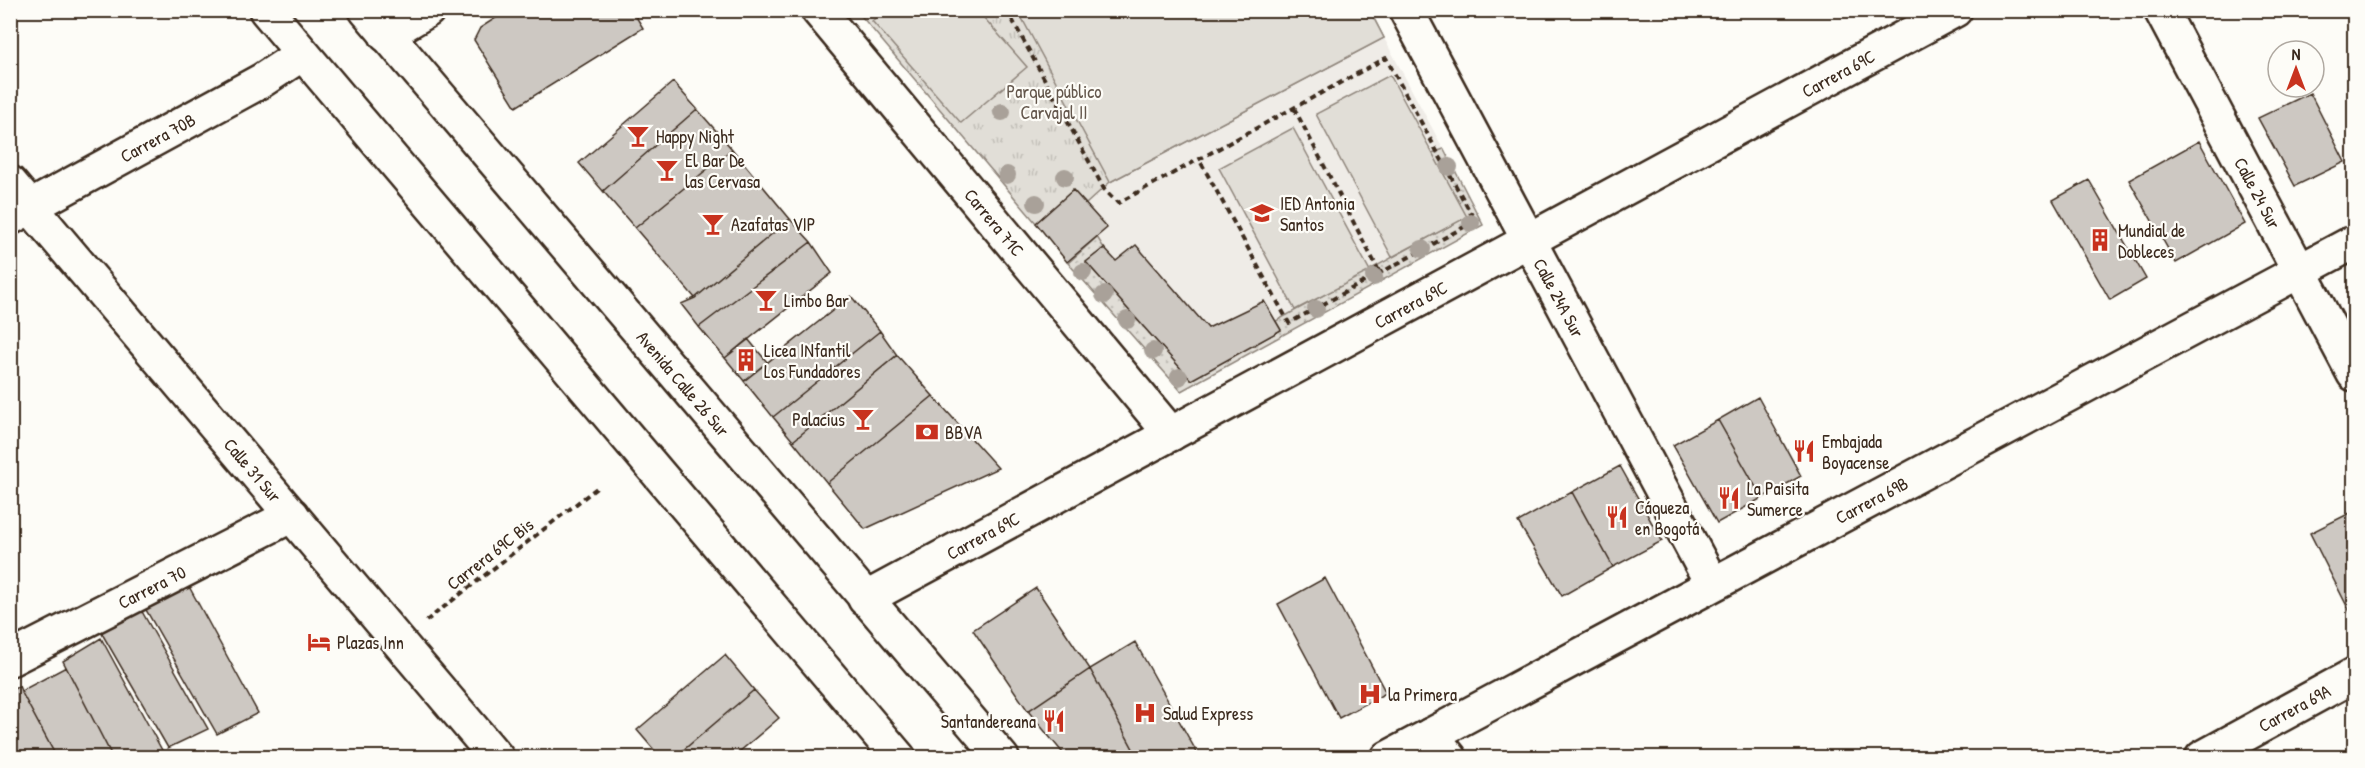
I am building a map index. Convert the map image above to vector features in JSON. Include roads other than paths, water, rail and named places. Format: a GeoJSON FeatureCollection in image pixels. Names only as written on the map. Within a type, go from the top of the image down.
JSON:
{"type":"FeatureCollection","features":[{"type":"Feature","properties":{"kind":"street"},"geometry":{"type":"LineString","coordinates":[[266,10],[899,758]]}},
{"type":"Feature","properties":{"kind":"street"},"geometry":{"type":"LineString","coordinates":[[376,23],[429,10]]}},
{"type":"Feature","properties":{"kind":"street","name":"Carrera 71C"},"geometry":{"type":"LineString","coordinates":[[818,10],[1171,434]]}},
{"type":"Feature","properties":{"kind":"street","name":"Calle 24A Sur"},"geometry":{"type":"LineString","coordinates":[[1406,10],[1712,585]]}},
{"type":"Feature","properties":{"kind":"street","name":"Carrera 69C"},"geometry":{"type":"LineString","coordinates":[[865,598],[1955,10]]}},
{"type":"Feature","properties":{"kind":"street","name":"Calle 24 Sur"},"geometry":{"type":"LineString","coordinates":[[2161,10],[2355,374]]}},
{"type":"Feature","properties":{"kind":"street","name":"Avenida Calle 26 Sur"},"geometry":{"type":"LineString","coordinates":[[376,23],[1002,758]]}},
{"type":"Feature","properties":{"kind":"street","name":"Carrera 70B"},"geometry":{"type":"LineString","coordinates":[[17,203],[261,81],[302,54]]}},
{"type":"Feature","properties":{"kind":"street","name":"Calle 31 Sur"},"geometry":{"type":"LineString","coordinates":[[17,203],[292,515],[497,758]]}},
{"type":"Feature","properties":{"kind":"street","name":"Carrera 69B"},"geometry":{"type":"LineString","coordinates":[[1388,758],[1440,746],[1712,585],[2355,242]]}},
{"type":"Feature","properties":{"kind":"street","name":"Carrera 70"},"geometry":{"type":"LineString","coordinates":[[10,658],[292,515]]}},
{"type":"Feature","properties":{"kind":"street","name":"Carrera 69A"},"geometry":{"type":"LineString","coordinates":[[2202,758],[2355,675]]}},
{"type":"Feature","properties":{"kind":"place","name":"Happy Night"},"geometry":{"type":"Point","coordinates":[638,136]}},
{"type":"Feature","properties":{"kind":"place","name":"El Bar De las Cervasa"},"geometry":{"type":"Point","coordinates":[667,170]}},
{"type":"Feature","properties":{"kind":"place","name":"IED Antonia Santos"},"geometry":{"type":"Point","coordinates":[1262,213]}},
{"type":"Feature","properties":{"kind":"place","name":"Azafatas VIP"},"geometry":{"type":"Point","coordinates":[713,224]}},
{"type":"Feature","properties":{"kind":"place","name":"Mundial de Dobleces"},"geometry":{"type":"Point","coordinates":[2100,240]}},
{"type":"Feature","properties":{"kind":"place","name":"Limbo Bar"},"geometry":{"type":"Point","coordinates":[766,300]}},
{"type":"Feature","properties":{"kind":"place","name":"Licea INfantil Los Fundadores"},"geometry":{"type":"Point","coordinates":[746,360]}},
{"type":"Feature","properties":{"kind":"place","name":"Palacius"},"geometry":{"type":"Point","coordinates":[863,419]}},
{"type":"Feature","properties":{"kind":"place","name":"BBVA"},"geometry":{"type":"Point","coordinates":[927,432]}},
{"type":"Feature","properties":{"kind":"place","name":"Embajada Boyacense"},"geometry":{"type":"Point","coordinates":[1804,451]}},
{"type":"Feature","properties":{"kind":"place","name":"La Paisita Sumerce"},"geometry":{"type":"Point","coordinates":[1729,498]}},
{"type":"Feature","properties":{"kind":"place","name":"Cáqueza en Bogotá"},"geometry":{"type":"Point","coordinates":[1617,517]}},
{"type":"Feature","properties":{"kind":"place","name":"Plazas Inn"},"geometry":{"type":"Point","coordinates":[319,642]}},
{"type":"Feature","properties":{"kind":"place","name":"la Primera"},"geometry":{"type":"Point","coordinates":[1370,694]}},
{"type":"Feature","properties":{"kind":"place","name":"Salud Express"},"geometry":{"type":"Point","coordinates":[1145,713]}},
{"type":"Feature","properties":{"kind":"place","name":"Santandereana"},"geometry":{"type":"Point","coordinates":[1054,721]}},
{"type":"Feature","properties":{"kind":"park label","name":"Parque público Carvajal II"},"geometry":{"type":"Point","coordinates":[1054,101]}}]}
